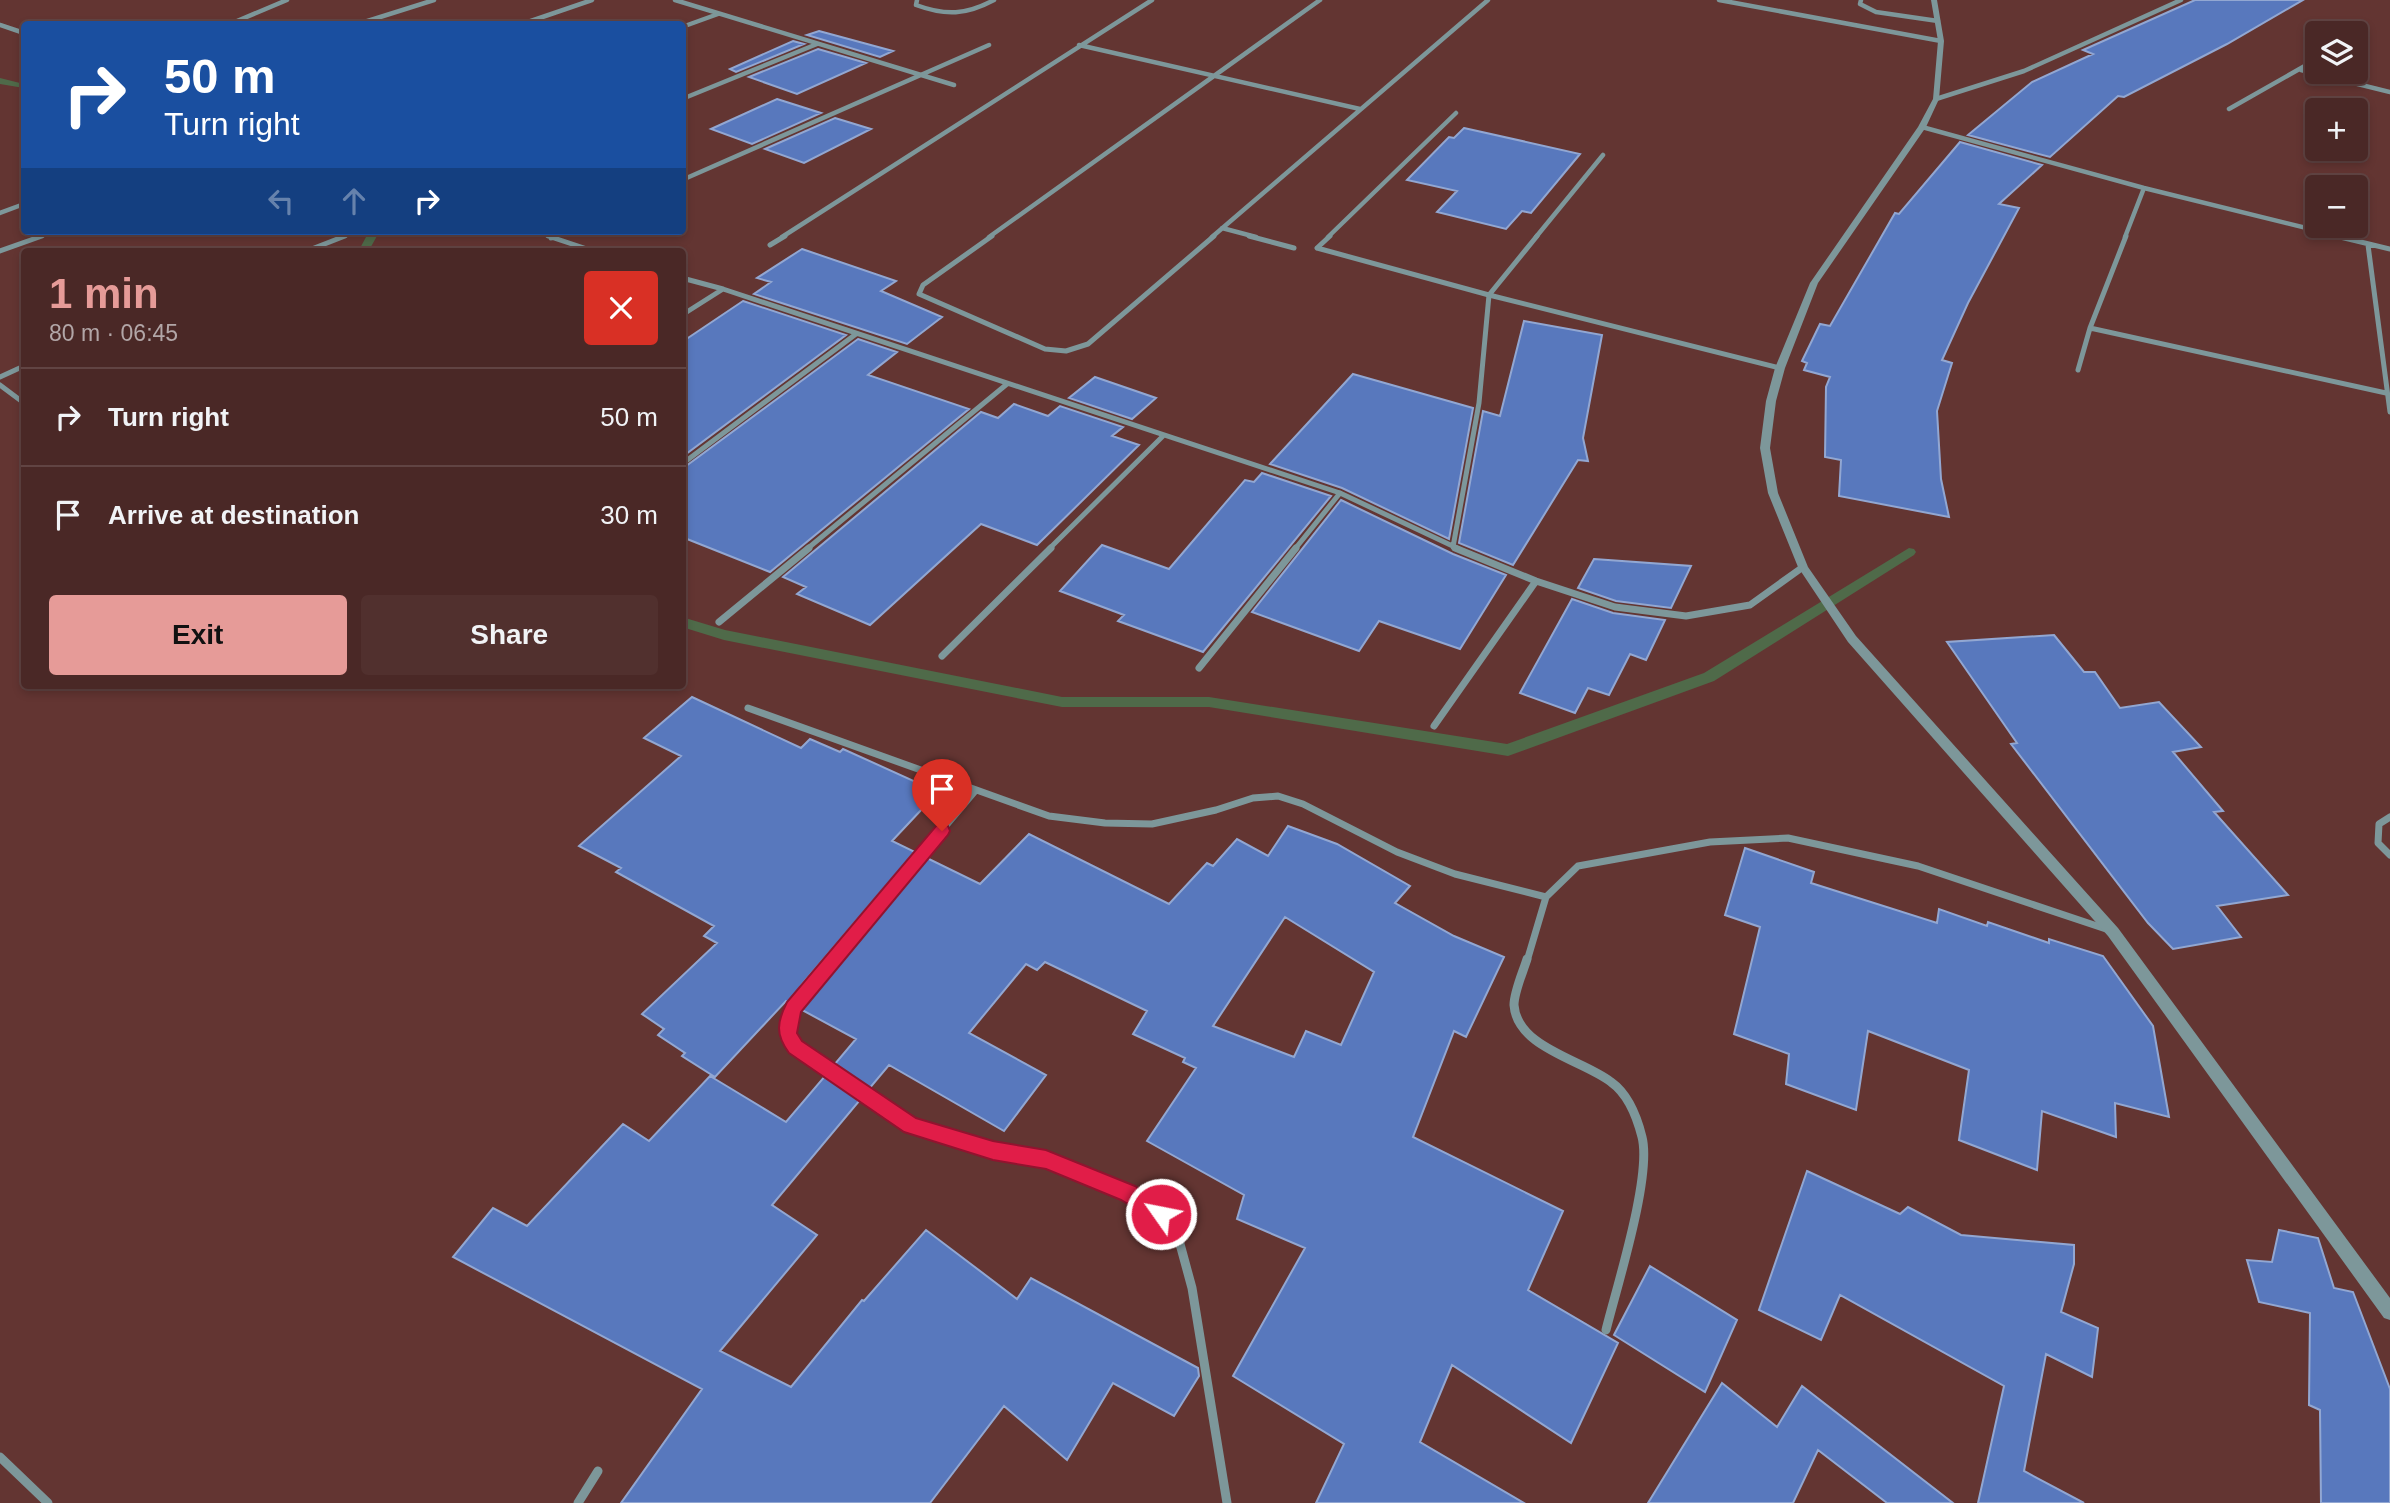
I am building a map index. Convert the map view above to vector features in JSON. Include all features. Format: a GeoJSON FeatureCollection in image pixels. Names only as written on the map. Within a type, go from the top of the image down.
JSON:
{"type":"FeatureCollection","features":[{"type":"Feature","properties":{"kind":"street"},"geometry":{"type":"LineString","coordinates":[[237,21],[287,0]]}},
{"type":"Feature","properties":{"kind":"street"},"geometry":{"type":"LineString","coordinates":[[368,21],[434,0]]}},
{"type":"Feature","properties":{"kind":"street"},"geometry":{"type":"LineString","coordinates":[[531,21],[592,0]]}},
{"type":"Feature","properties":{"kind":"street"},"geometry":{"type":"LineString","coordinates":[[675,0],[954,85]]}},
{"type":"Feature","properties":{"kind":"street"},"geometry":{"type":"LineString","coordinates":[[917,0],[916,5],[948,16],[974,11],[994,0]]}},
{"type":"Feature","properties":{"kind":"street"},"geometry":{"type":"LineString","coordinates":[[770,244],[1152,0]]}},
{"type":"Feature","properties":{"kind":"street"},"geometry":{"type":"LineString","coordinates":[[1320,0],[923,285],[919,294],[1045,349],[1066,351],[1088,344],[1488,0]]}},
{"type":"Feature","properties":{"kind":"street"},"geometry":{"type":"LineString","coordinates":[[1719,0],[1941,41]]}},
{"type":"Feature","properties":{"kind":"street"},"geometry":{"type":"LineString","coordinates":[[1861,0],[1860,4],[1865,9],[1876,12],[1938,21]]}},
{"type":"Feature","properties":{"kind":"street"},"geometry":{"type":"LineString","coordinates":[[1934,0],[1941,41],[1936,99],[1922,127],[1814,283],[1780,368],[1772,401],[1765,448],[1773,493],[1803,567],[1852,639],[2113,932],[2390,1312]]}},
{"type":"Feature","properties":{"kind":"street"},"geometry":{"type":"LineString","coordinates":[[1936,99],[2024,71],[2182,0]]}},
{"type":"Feature","properties":{"kind":"street"},"geometry":{"type":"LineString","coordinates":[[686,25],[719,13]]}},
{"type":"Feature","properties":{"kind":"street"},"geometry":{"type":"LineString","coordinates":[[0,25],[21,32]]}},
{"type":"Feature","properties":{"kind":"street"},"geometry":{"type":"LineString","coordinates":[[686,97],[818,43]]}},
{"type":"Feature","properties":{"kind":"street"},"geometry":{"type":"LineString","coordinates":[[686,178],[989,45]]}},
{"type":"Feature","properties":{"kind":"street"},"geometry":{"type":"LineString","coordinates":[[1079,45],[1360,108]]}},
{"type":"Feature","properties":{"kind":"street"},"geometry":{"type":"LineString","coordinates":[[2229,109],[2305,68]]}},
{"type":"Feature","properties":{"kind":"street"},"geometry":{"type":"LineString","coordinates":[[2301,70],[2390,92]]}},
{"type":"Feature","properties":{"kind":"street"},"geometry":{"type":"LineString","coordinates":[[1456,113],[1317,248],[1489,295],[1780,368]]}},
{"type":"Feature","properties":{"kind":"street"},"geometry":{"type":"LineString","coordinates":[[1922,127],[2144,188],[2390,249]]}},
{"type":"Feature","properties":{"kind":"street"},"geometry":{"type":"LineString","coordinates":[[1453,547],[1479,403],[1489,295],[1603,155]]}},
{"type":"Feature","properties":{"kind":"street"},"geometry":{"type":"LineString","coordinates":[[2078,370],[2090,328],[2144,188]]}},
{"type":"Feature","properties":{"kind":"street"},"geometry":{"type":"LineString","coordinates":[[0,212],[21,205]]}},
{"type":"Feature","properties":{"kind":"street"},"geometry":{"type":"LineString","coordinates":[[1222,228],[1294,248]]}},
{"type":"Feature","properties":{"kind":"street"},"geometry":{"type":"LineString","coordinates":[[0,251],[43,235]]}},
{"type":"Feature","properties":{"kind":"street"},"geometry":{"type":"LineString","coordinates":[[314,248],[346,235]]}},
{"type":"Feature","properties":{"kind":"street"},"geometry":{"type":"LineString","coordinates":[[543,235],[582,248]]}},
{"type":"Feature","properties":{"kind":"street"},"geometry":{"type":"LineString","coordinates":[[551,239],[559,235]]}},
{"type":"Feature","properties":{"kind":"street"},"geometry":{"type":"LineString","coordinates":[[2368,245],[2390,412]]}},
{"type":"Feature","properties":{"kind":"street"},"geometry":{"type":"LineString","coordinates":[[686,279],[1340,493],[1453,547],[1536,581],[1615,607],[1686,616],[1750,605],[1803,567]]}},
{"type":"Feature","properties":{"kind":"street"},"geometry":{"type":"LineString","coordinates":[[686,312],[723,289]]}},
{"type":"Feature","properties":{"kind":"street"},"geometry":{"type":"LineString","coordinates":[[2090,328],[2386,393]]}},
{"type":"Feature","properties":{"kind":"street"},"geometry":{"type":"LineString","coordinates":[[686,461],[856,334]]}},
{"type":"Feature","properties":{"kind":"street"},"geometry":{"type":"LineString","coordinates":[[0,377],[21,367]]}},
{"type":"Feature","properties":{"kind":"street"},"geometry":{"type":"LineString","coordinates":[[719,622],[1007,384]]}},
{"type":"Feature","properties":{"kind":"street"},"geometry":{"type":"LineString","coordinates":[[0,385],[21,402]]}},
{"type":"Feature","properties":{"kind":"street"},"geometry":{"type":"LineString","coordinates":[[942,656],[1163,436]]}},
{"type":"Feature","properties":{"kind":"street"},"geometry":{"type":"LineString","coordinates":[[1199,668],[1340,493]]}},
{"type":"Feature","properties":{"kind":"street"},"geometry":{"type":"LineString","coordinates":[[1434,726],[1536,581]]}},
{"type":"Feature","properties":{"kind":"street"},"geometry":{"type":"LineString","coordinates":[[748,708],[1049,816],[1105,823],[1152,824],[1216,810],[1253,797],[1278,796],[1303,804],[1397,852],[1455,874],[1546,897]]}},
{"type":"Feature","properties":{"kind":"street"},"geometry":{"type":"LineString","coordinates":[[975,791],[793,1007],[787,1023],[787,1036],[796,1047],[911,1126],[993,1151],[1046,1160],[1128,1193],[1161,1214],[1180,1244],[1192,1288],[1227,1503]]}},
{"type":"Feature","properties":{"kind":"street"},"geometry":{"type":"LineString","coordinates":[[2390,817],[2379,824],[2378,843],[2390,855]]}},
{"type":"Feature","properties":{"kind":"street"},"geometry":{"type":"LineString","coordinates":[[1606,1330],[1642,1180],[1643,1139],[1632,1106],[1612,1082],[1545,1047],[1519,1022],[1514,1004],[1546,897],[1578,866],[1710,842],[1788,838],[1918,866],[2113,932]]}},
{"type":"Feature","properties":{"kind":"street"},"geometry":{"type":"LineString","coordinates":[[0,1457],[48,1503]]}},
{"type":"Feature","properties":{"kind":"street"},"geometry":{"type":"LineString","coordinates":[[578,1503],[598,1471]]}},
{"type":"Feature","properties":{"kind":"building"},"geometry":{"type":"Polygon","coordinates":[[[2195,0],[2303,0],[2227,44],[2124,97],[2118,96],[2050,157],[1968,135],[2032,82],[2093,54],[2083,50],[2195,0]]]}},
{"type":"Feature","properties":{"kind":"building"},"geometry":{"type":"Polygon","coordinates":[[[819,31],[893,51],[880,57],[807,35],[819,31]]]}},
{"type":"Feature","properties":{"kind":"building"},"geometry":{"type":"Polygon","coordinates":[[[793,41],[804,44],[736,72],[730,69],[793,41]]]}},
{"type":"Feature","properties":{"kind":"building"},"geometry":{"type":"Polygon","coordinates":[[[818,49],[866,63],[797,94],[749,77],[818,49]]]}},
{"type":"Feature","properties":{"kind":"building"},"geometry":{"type":"Polygon","coordinates":[[[777,99],[821,113],[752,144],[711,129],[777,99]]]}},
{"type":"Feature","properties":{"kind":"building"},"geometry":{"type":"Polygon","coordinates":[[[835,118],[871,129],[804,163],[765,149],[835,118]]]}},
{"type":"Feature","properties":{"kind":"building"},"geometry":{"type":"Polygon","coordinates":[[[1464,128],[1580,154],[1531,213],[1522,211],[1506,229],[1437,212],[1457,191],[1407,180],[1449,137],[1454,138],[1464,128]]]}},
{"type":"Feature","properties":{"kind":"building"},"geometry":{"type":"Polygon","coordinates":[[[1960,142],[2042,165],[1999,204],[2019,208],[1968,303],[1942,360],[1952,363],[1937,411],[1941,479],[1949,517],[1839,496],[1841,460],[1825,457],[1826,387],[1830,377],[1804,370],[1807,363],[1802,361],[1820,324],[1830,326],[1895,213],[1899,214],[1960,142]]]}},
{"type":"Feature","properties":{"kind":"building"},"geometry":{"type":"Polygon","coordinates":[[[802,249],[896,281],[881,291],[942,317],[907,344],[754,294],[771,282],[757,278],[802,249]]]}},
{"type":"Feature","properties":{"kind":"building"},"geometry":{"type":"Polygon","coordinates":[[[743,301],[846,335],[686,454],[686,339],[743,301]]]}},
{"type":"Feature","properties":{"kind":"building"},"geometry":{"type":"Polygon","coordinates":[[[1524,321],[1602,335],[1583,438],[1588,461],[1578,460],[1513,565],[1459,543],[1483,411],[1500,416],[1524,321]]]}},
{"type":"Feature","properties":{"kind":"building"},"geometry":{"type":"Polygon","coordinates":[[[858,339],[897,352],[868,375],[969,409],[770,572],[686,539],[686,466],[858,339]]]}},
{"type":"Feature","properties":{"kind":"building"},"geometry":{"type":"Polygon","coordinates":[[[1353,374],[1473,408],[1449,539],[1342,488],[1270,464],[1353,374]]]}},
{"type":"Feature","properties":{"kind":"building"},"geometry":{"type":"Polygon","coordinates":[[[1095,377],[1156,398],[1132,419],[1069,398],[1095,377]]]}},
{"type":"Feature","properties":{"kind":"building"},"geometry":{"type":"Polygon","coordinates":[[[1014,404],[1048,416],[1060,406],[1123,427],[1112,436],[1139,445],[1037,545],[981,524],[870,625],[797,594],[806,587],[783,577],[981,412],[998,418],[1014,404]]]}},
{"type":"Feature","properties":{"kind":"building"},"geometry":{"type":"Polygon","coordinates":[[[1262,473],[1331,496],[1203,652],[1118,621],[1124,615],[1060,591],[1102,545],[1169,569],[1245,480],[1254,482],[1262,473]]]}},
{"type":"Feature","properties":{"kind":"building"},"geometry":{"type":"Polygon","coordinates":[[[1341,500],[1453,554],[1506,575],[1460,649],[1379,621],[1359,651],[1252,612],[1341,500]]]}},
{"type":"Feature","properties":{"kind":"building"},"geometry":{"type":"Polygon","coordinates":[[[1594,559],[1691,566],[1671,608],[1616,601],[1578,588],[1594,559]]]}},
{"type":"Feature","properties":{"kind":"building"},"geometry":{"type":"Polygon","coordinates":[[[1572,599],[1613,613],[1665,620],[1646,660],[1630,654],[1609,695],[1588,688],[1575,713],[1520,693],[1572,599]]]}},
{"type":"Feature","properties":{"kind":"building"},"geometry":{"type":"Polygon","coordinates":[[[2054,635],[2084,672],[2095,672],[2120,708],[2159,702],[2201,747],[2173,752],[2223,811],[2214,812],[2288,895],[2217,906],[2241,937],[2173,949],[2148,923],[2011,744],[2017,743],[1947,642],[2054,635]]]}},
{"type":"Feature","properties":{"kind":"building"},"geometry":{"type":"Polygon","coordinates":[[[692,697],[801,748],[810,739],[840,752],[843,749],[938,792],[892,841],[915,852],[802,984],[789,1003],[786,1001],[715,1077],[682,1056],[685,1053],[658,1035],[664,1029],[642,1014],[717,943],[704,936],[714,926],[616,872],[621,868],[579,846],[681,756],[644,738],[692,697]]]}},
{"type":"Feature","properties":{"kind":"building"},"geometry":{"type":"Polygon","coordinates":[[[1288,826],[1337,844],[1410,886],[1395,903],[1454,936],[1504,957],[1466,1037],[1454,1031],[1413,1137],[1563,1211],[1528,1290],[1618,1343],[1571,1443],[1452,1365],[1420,1442],[1524,1503],[1316,1503],[1344,1444],[1233,1376],[1305,1248],[1237,1219],[1244,1195],[1147,1141],[1196,1068],[1183,1062],[1185,1058],[1133,1034],[1147,1011],[1045,962],[1037,970],[1026,964],[969,1033],[1046,1075],[1004,1131],[889,1065],[869,1089],[834,1065],[856,1039],[802,1010],[927,858],[980,884],[1029,834],[1169,904],[1207,863],[1213,866],[1237,839],[1268,856],[1288,826]],[[1285,917],[1213,1026],[1294,1057],[1306,1031],[1341,1045],[1374,972],[1285,917]]]}},
{"type":"Feature","properties":{"kind":"building"},"geometry":{"type":"Polygon","coordinates":[[[1745,848],[1814,872],[1811,883],[1937,923],[1939,909],[1987,926],[1988,922],[2049,943],[2049,939],[2103,956],[2153,1026],[2169,1117],[2115,1103],[2116,1137],[2042,1111],[2037,1170],[1959,1140],[1969,1070],[1868,1031],[1856,1110],[1786,1084],[1789,1054],[1734,1034],[1760,927],[1725,915],[1745,848]]]}},
{"type":"Feature","properties":{"kind":"building"},"geometry":{"type":"Polygon","coordinates":[[[710,1076],[786,1122],[825,1076],[860,1100],[772,1205],[817,1235],[720,1351],[791,1387],[862,1300],[864,1301],[926,1230],[1017,1299],[1031,1278],[1198,1368],[1199,1376],[1174,1416],[1113,1383],[1067,1460],[1004,1406],[930,1503],[621,1503],[702,1389],[453,1257],[493,1208],[527,1226],[623,1124],[649,1141],[710,1076]]]}},
{"type":"Feature","properties":{"kind":"building"},"geometry":{"type":"Polygon","coordinates":[[[1807,1171],[1900,1214],[1908,1207],[1961,1235],[2074,1245],[2074,1264],[2061,1312],[2098,1328],[2092,1377],[2046,1354],[2024,1471],[2084,1503],[1978,1503],[2004,1386],[1840,1295],[1821,1340],[1759,1310],[1807,1171]]]}},
{"type":"Feature","properties":{"kind":"building"},"geometry":{"type":"Polygon","coordinates":[[[2279,1230],[2318,1238],[2334,1288],[2353,1292],[2390,1389],[2390,1503],[2321,1503],[2320,1410],[2309,1405],[2310,1313],[2259,1302],[2247,1260],[2272,1262],[2279,1230]]]}},
{"type":"Feature","properties":{"kind":"building"},"geometry":{"type":"Polygon","coordinates":[[[1650,1266],[1737,1320],[1705,1392],[1614,1335],[1650,1266]]]}},
{"type":"Feature","properties":{"kind":"building"},"geometry":{"type":"Polygon","coordinates":[[[1722,1383],[1777,1427],[1802,1386],[1953,1503],[1887,1503],[1818,1450],[1793,1503],[1648,1503],[1722,1383]]]}},
{"type":"Feature","properties":{"kind":"waterway"},"geometry":{"type":"LineString","coordinates":[[0,81],[21,85]]}},
{"type":"Feature","properties":{"kind":"waterway"},"geometry":{"type":"LineString","coordinates":[[365,248],[370,235]]}},
{"type":"Feature","properties":{"kind":"waterway"},"geometry":{"type":"LineString","coordinates":[[686,623],[724,635],[1062,702],[1209,702],[1508,750],[1709,677],[1909,552]]}},
{"type":"Feature","properties":{"kind":"route"},"geometry":{"type":"LineString","coordinates":[[942,831],[793,1007],[787,1023],[787,1036],[796,1047],[911,1126],[993,1151],[1046,1160],[1128,1193],[1161,1214]]}}]}
